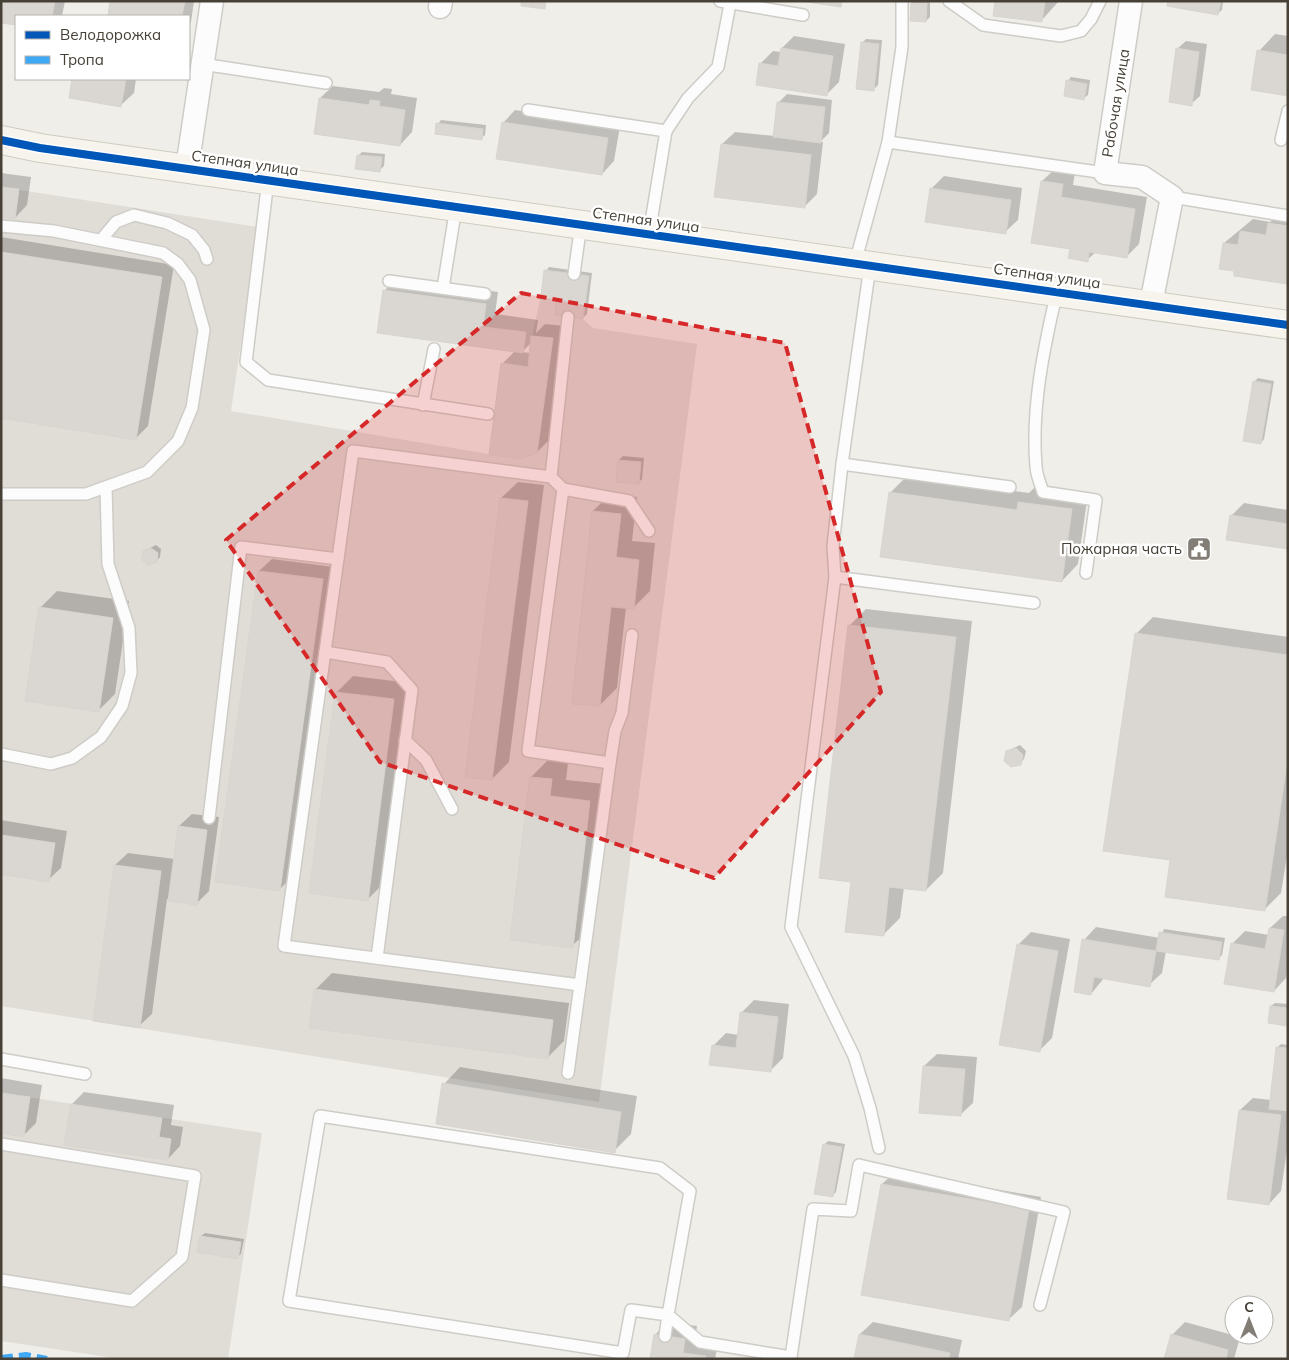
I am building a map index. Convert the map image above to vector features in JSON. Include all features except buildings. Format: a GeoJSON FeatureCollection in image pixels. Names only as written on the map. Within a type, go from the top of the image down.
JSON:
{"type":"FeatureCollection","features":[{"type":"Feature","properties":{"kind":"street"},"geometry":{"type":"LineString","coordinates":[[187,168],[212,1]]}},
{"type":"Feature","properties":{"kind":"street","name":"Рабочая улица"},"geometry":{"type":"LineString","coordinates":[[1131,1],[1105,172],[1142,177],[1172,197]]}},
{"type":"Feature","properties":{"kind":"street","name":"Степная улица"},"geometry":{"type":"LineString","coordinates":[[1,140],[268,180],[1288,325]]}},
{"type":"Feature","properties":{"kind":"street"},"geometry":{"type":"LineString","coordinates":[[1150,304],[1172,197]]}},
{"type":"Feature","properties":{"kind":"lane"},"geometry":{"type":"LineString","coordinates":[[879,1148],[870,1108],[854,1056],[790,927],[836,577],[833,546],[866,230],[888,142],[902,47],[902,1]]}},
{"type":"Feature","properties":{"kind":"lane"},"geometry":{"type":"LineString","coordinates":[[949,1],[983,25],[1061,36],[1081,31],[1091,19],[1100,1]]}},
{"type":"Feature","properties":{"kind":"lane"},"geometry":{"type":"LineString","coordinates":[[649,234],[666,131],[688,98],[718,67],[725,3],[803,15]]}},
{"type":"Feature","properties":{"kind":"lane"},"geometry":{"type":"LineString","coordinates":[[202,64],[326,84]]}},
{"type":"Feature","properties":{"kind":"lane"},"geometry":{"type":"LineString","coordinates":[[528,110],[666,131]]}},
{"type":"Feature","properties":{"kind":"lane"},"geometry":{"type":"LineString","coordinates":[[1281,140],[1288,111]]}},
{"type":"Feature","properties":{"kind":"lane"},"geometry":{"type":"LineString","coordinates":[[888,142],[1105,172]]}},
{"type":"Feature","properties":{"kind":"lane"},"geometry":{"type":"LineString","coordinates":[[268,180],[246,362],[268,380],[488,414]]}},
{"type":"Feature","properties":{"kind":"lane"},"geometry":{"type":"LineString","coordinates":[[1172,197],[1288,216]]}},
{"type":"Feature","properties":{"kind":"lane"},"geometry":{"type":"LineString","coordinates":[[443,288],[456,207]]}},
{"type":"Feature","properties":{"kind":"lane"},"geometry":{"type":"LineString","coordinates":[[101,240],[116,222],[134,215],[167,224],[192,235],[204,250],[207,259]]}},
{"type":"Feature","properties":{"kind":"lane"},"geometry":{"type":"LineString","coordinates":[[574,274],[581,224]]}},
{"type":"Feature","properties":{"kind":"lane"},"geometry":{"type":"LineString","coordinates":[[1,226],[54,231],[163,253],[178,264],[190,280],[204,330],[192,408],[178,441],[147,472],[86,494],[1,494]]}},
{"type":"Feature","properties":{"kind":"lane"},"geometry":{"type":"LineString","coordinates":[[389,281],[485,294]]}},
{"type":"Feature","properties":{"kind":"lane"},"geometry":{"type":"LineString","coordinates":[[1057,291],[1044,353],[1036,418],[1036,467],[1043,492],[1096,500],[1086,573]]}},
{"type":"Feature","properties":{"kind":"lane"},"geometry":{"type":"LineString","coordinates":[[551,478],[568,317]]}},
{"type":"Feature","properties":{"kind":"lane"},"geometry":{"type":"LineString","coordinates":[[424,405],[434,349]]}},
{"type":"Feature","properties":{"kind":"lane"},"geometry":{"type":"LineString","coordinates":[[580,985],[284,946],[353,451],[551,478],[563,489],[629,502],[649,532]]}},
{"type":"Feature","properties":{"kind":"lane"},"geometry":{"type":"LineString","coordinates":[[842,464],[1010,487]]}},
{"type":"Feature","properties":{"kind":"lane"},"geometry":{"type":"LineString","coordinates":[[1,754],[51,764],[72,758],[101,737],[122,706],[131,673],[129,628],[108,564],[106,487]]}},
{"type":"Feature","properties":{"kind":"lane"},"geometry":{"type":"LineString","coordinates":[[563,489],[528,751],[610,763]]}},
{"type":"Feature","properties":{"kind":"lane"},"geometry":{"type":"LineString","coordinates":[[209,818],[241,547],[338,559]]}},
{"type":"Feature","properties":{"kind":"lane"},"geometry":{"type":"LineString","coordinates":[[836,577],[1034,603]]}},
{"type":"Feature","properties":{"kind":"lane"},"geometry":{"type":"LineString","coordinates":[[568,1073],[610,763],[615,731],[622,713],[632,635]]}},
{"type":"Feature","properties":{"kind":"lane"},"geometry":{"type":"LineString","coordinates":[[325,652],[387,662],[412,690],[377,958]]}},
{"type":"Feature","properties":{"kind":"lane"},"geometry":{"type":"LineString","coordinates":[[405,740],[426,760],[452,809]]}},
{"type":"Feature","properties":{"kind":"lane"},"geometry":{"type":"LineString","coordinates":[[1,1059],[85,1074]]}},
{"type":"Feature","properties":{"kind":"lane"},"geometry":{"type":"LineString","coordinates":[[665,1336],[668,1316],[690,1191],[660,1168],[320,1116],[289,1301],[623,1353],[631,1310],[668,1316],[700,1342],[791,1357],[813,1208],[851,1211],[859,1165],[1064,1212],[1040,1305]]}},
{"type":"Feature","properties":{"kind":"lane"},"geometry":{"type":"LineString","coordinates":[[1,1144],[195,1176],[182,1257],[132,1301],[1,1280]]}},
{"type":"Feature","properties":{"kind":"highlighted area"},"geometry":{"type":"Polygon","coordinates":[[[521,293],[785,343],[881,692],[714,878],[380,762],[226,540],[521,293]]]}},
{"type":"Feature","properties":{"kind":"shaded area"},"geometry":{"type":"Polygon","coordinates":[[[1,187],[258,227],[231,411],[519,459],[537,453],[553,339],[532,336],[541,296],[589,276],[583,319],[593,328],[697,344],[599,1102],[1,1006],[1,187]]]}},
{"type":"Feature","properties":{"kind":"shaded area"},"geometry":{"type":"Polygon","coordinates":[[[1,1093],[262,1133],[228,1359],[121,1359],[1,1341],[1,1093]]]}},
{"type":"Feature","properties":{"kind":"marked path"},"geometry":{"type":"LineString","coordinates":[[1,1358],[26,1355],[47,1359]]}},
{"type":"Feature","properties":{"kind":"cycle path"},"geometry":{"type":"LineString","coordinates":[[1,140],[40,148],[1288,325]]}},
{"type":"Feature","properties":{"kind":"place","name":"Пожарная часть"},"geometry":{"type":"Point","coordinates":[1199,549]}}]}
